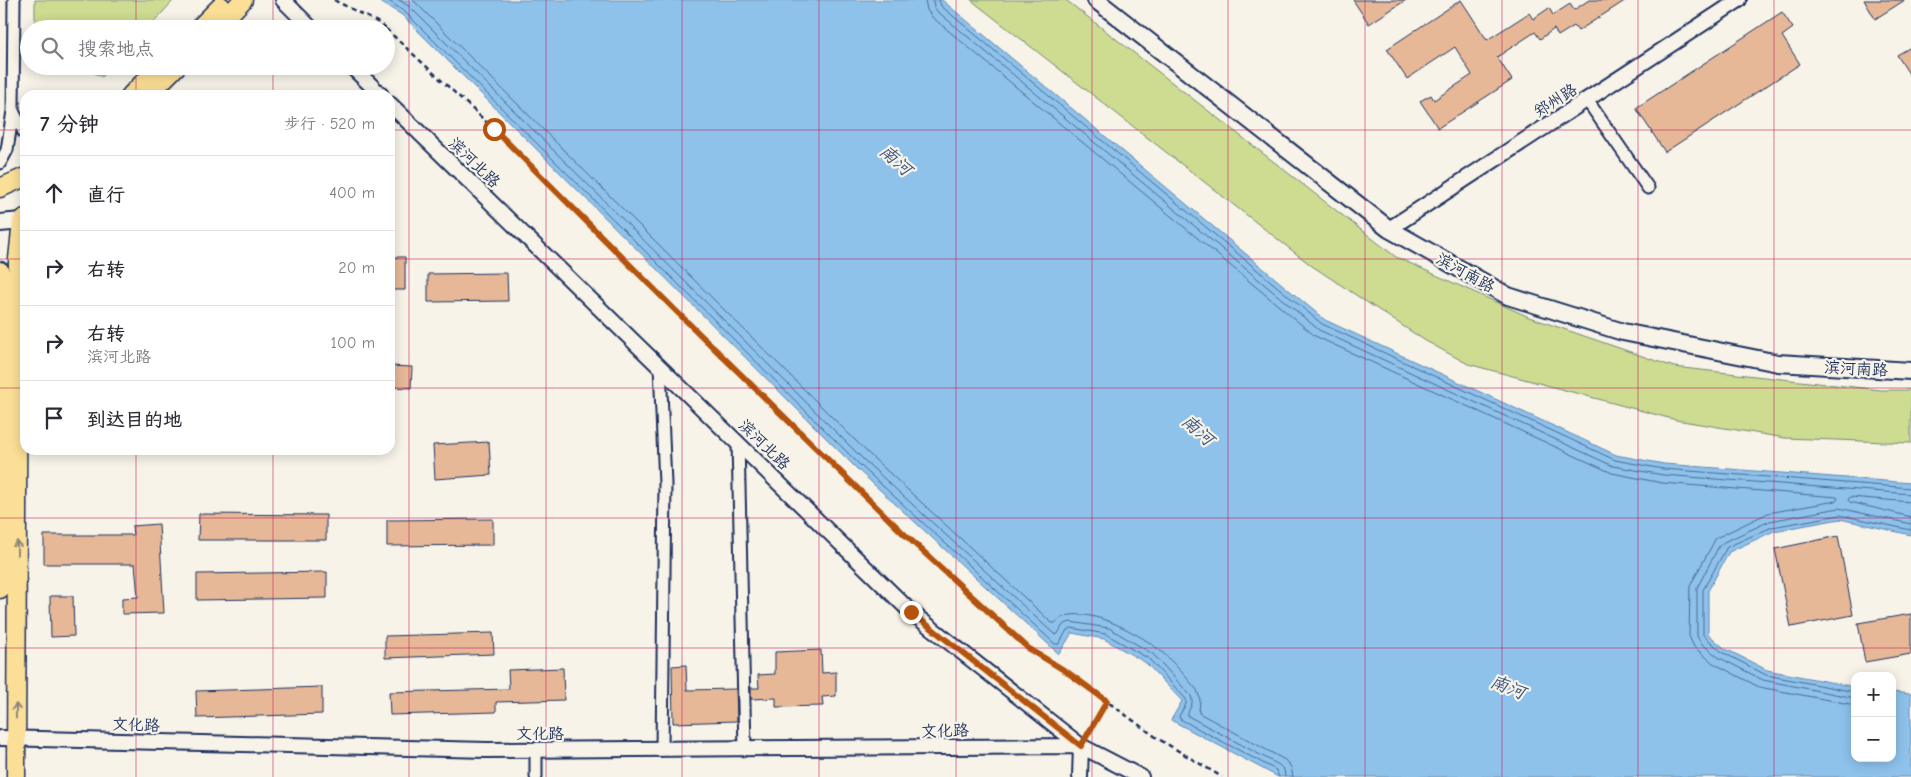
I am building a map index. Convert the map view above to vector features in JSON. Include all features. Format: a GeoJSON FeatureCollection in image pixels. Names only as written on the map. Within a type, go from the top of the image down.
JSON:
{"type":"FeatureCollection","features":[{"type":"Feature","properties":{"kind":"main road"},"geometry":{"type":"LineString","coordinates":[[207,20],[226,0]]}},
{"type":"Feature","properties":{"kind":"main road"},"geometry":{"type":"LineString","coordinates":[[224,20],[243,0]]}},
{"type":"Feature","properties":{"kind":"main road","name":"滨河南路"},"geometry":{"type":"LineString","coordinates":[[1096,0],[1389,229],[1508,296],[1623,332],[1778,363],[1911,371]]}},
{"type":"Feature","properties":{"kind":"main road"},"geometry":{"type":"LineString","coordinates":[[141,90],[153,75]]}},
{"type":"Feature","properties":{"kind":"main road"},"geometry":{"type":"LineString","coordinates":[[144,90],[164,75]]}},
{"type":"Feature","properties":{"kind":"main road"},"geometry":{"type":"LineString","coordinates":[[0,188],[20,180]]}},
{"type":"Feature","properties":{"kind":"main road"},"geometry":{"type":"LineString","coordinates":[[0,223],[20,220]]}},
{"type":"Feature","properties":{"kind":"main road"},"geometry":{"type":"LineString","coordinates":[[0,589],[6,448],[20,246]]}},
{"type":"Feature","properties":{"kind":"main road"},"geometry":{"type":"LineString","coordinates":[[0,271],[6,448],[8,738],[16,777]]}},
{"type":"Feature","properties":{"kind":"street"},"geometry":{"type":"LineString","coordinates":[[0,163],[7,150],[13,111],[14,0]]}},
{"type":"Feature","properties":{"kind":"street"},"geometry":{"type":"LineString","coordinates":[[283,0],[303,20]]}},
{"type":"Feature","properties":{"kind":"street","name":"郑州路"},"geometry":{"type":"LineString","coordinates":[[1389,229],[1739,0]]}},
{"type":"Feature","properties":{"kind":"street"},"geometry":{"type":"LineString","coordinates":[[360,75],[375,90]]}},
{"type":"Feature","properties":{"kind":"street"},"geometry":{"type":"LineString","coordinates":[[1587,100],[1648,188]]}},
{"type":"Feature","properties":{"kind":"street","name":"滨河北路"},"geometry":{"type":"LineString","coordinates":[[395,109],[911,612],[1081,746],[1141,777]]}},
{"type":"Feature","properties":{"kind":"street"},"geometry":{"type":"LineString","coordinates":[[13,111],[20,124]]}},
{"type":"Feature","properties":{"kind":"street"},"geometry":{"type":"LineString","coordinates":[[660,366],[665,484],[662,750]]}},
{"type":"Feature","properties":{"kind":"street"},"geometry":{"type":"LineString","coordinates":[[738,442],[745,749]]}},
{"type":"Feature","properties":{"kind":"street","name":"文化路"},"geometry":{"type":"LineString","coordinates":[[8,738],[536,750],[1081,746]]}},
{"type":"Feature","properties":{"kind":"street"},"geometry":{"type":"LineString","coordinates":[[1080,777],[1081,746]]}},
{"type":"Feature","properties":{"kind":"street"},"geometry":{"type":"LineString","coordinates":[[536,750],[536,777]]}},
{"type":"Feature","properties":{"kind":"path"},"geometry":{"type":"LineString","coordinates":[[334,0],[373,20]]}},
{"type":"Feature","properties":{"kind":"path"},"geometry":{"type":"LineString","coordinates":[[395,37],[494,129],[674,309],[902,532],[1028,648],[1067,672],[1157,738],[1222,777]]}},
{"type":"Feature","properties":{"kind":"path"},"geometry":{"type":"LineString","coordinates":[[1081,746],[1107,701]]}},
{"type":"Feature","properties":{"kind":"green space"},"geometry":{"type":"Polygon","coordinates":[[[35,0],[174,0],[155,20],[35,20],[35,0]]]}},
{"type":"Feature","properties":{"kind":"green space"},"geometry":{"type":"Polygon","coordinates":[[[971,0],[1066,0],[1396,257],[1529,317],[1674,367],[1881,390],[1911,390],[1911,443],[1785,438],[1676,420],[1468,364],[1424,340],[1312,266],[971,0]]]}},
{"type":"Feature","properties":{"kind":"water","name":"南河"},"geometry":{"type":"Polygon","coordinates":[[[377,0],[942,0],[1325,320],[1616,455],[1664,464],[1911,483],[1911,535],[1840,519],[1774,531],[1729,552],[1708,591],[1708,634],[1724,648],[1767,670],[1851,686],[1851,762],[1896,762],[1896,692],[1911,694],[1911,777],[1278,777],[1171,720],[1182,701],[1146,663],[1104,639],[1072,633],[1059,654],[857,469],[402,15],[377,0]]]}},
{"type":"Feature","properties":{"kind":"building"},"geometry":{"type":"Polygon","coordinates":[[[1353,0],[1406,0],[1369,24],[1353,0]]]}},
{"type":"Feature","properties":{"kind":"building"},"geometry":{"type":"Polygon","coordinates":[[[1461,0],[1487,40],[1529,13],[1533,19],[1549,8],[1553,15],[1570,4],[1574,10],[1589,0],[1626,0],[1578,31],[1574,26],[1558,36],[1554,29],[1540,39],[1535,32],[1497,57],[1512,80],[1438,128],[1420,101],[1431,95],[1434,100],[1472,75],[1455,47],[1407,79],[1387,49],[1461,0]]]}},
{"type":"Feature","properties":{"kind":"building"},"geometry":{"type":"Polygon","coordinates":[[[1864,0],[1905,0],[1875,19],[1864,0]]]}},
{"type":"Feature","properties":{"kind":"building"},"geometry":{"type":"Polygon","coordinates":[[[1782,12],[1793,28],[1782,36],[1800,64],[1665,152],[1636,108],[1782,12]]]}},
{"type":"Feature","properties":{"kind":"building"},"geometry":{"type":"Polygon","coordinates":[[[1911,47],[1911,77],[1897,55],[1911,47]]]}},
{"type":"Feature","properties":{"kind":"building"},"geometry":{"type":"Polygon","coordinates":[[[395,257],[405,257],[405,290],[395,290],[395,257]]]}},
{"type":"Feature","properties":{"kind":"building"},"geometry":{"type":"Polygon","coordinates":[[[507,273],[508,301],[428,302],[428,274],[507,273]]]}},
{"type":"Feature","properties":{"kind":"building"},"geometry":{"type":"Polygon","coordinates":[[[395,366],[412,367],[411,388],[395,387],[395,366]]]}},
{"type":"Feature","properties":{"kind":"building"},"geometry":{"type":"Polygon","coordinates":[[[489,442],[491,475],[435,479],[433,445],[489,442]]]}},
{"type":"Feature","properties":{"kind":"building"},"geometry":{"type":"Polygon","coordinates":[[[199,514],[326,515],[326,540],[198,540],[199,514]]]}},
{"type":"Feature","properties":{"kind":"building"},"geometry":{"type":"Polygon","coordinates":[[[493,519],[493,545],[387,546],[387,520],[493,519]]]}},
{"type":"Feature","properties":{"kind":"building"},"geometry":{"type":"Polygon","coordinates":[[[159,524],[164,613],[122,614],[122,598],[138,597],[135,564],[44,564],[44,535],[133,535],[132,526],[159,524]]]}},
{"type":"Feature","properties":{"kind":"building"},"geometry":{"type":"Polygon","coordinates":[[[1838,536],[1853,615],[1791,627],[1775,549],[1838,536]]]}},
{"type":"Feature","properties":{"kind":"building"},"geometry":{"type":"Polygon","coordinates":[[[327,572],[327,598],[197,600],[197,574],[327,572]]]}},
{"type":"Feature","properties":{"kind":"building"},"geometry":{"type":"Polygon","coordinates":[[[50,596],[73,596],[74,636],[51,637],[50,596]]]}},
{"type":"Feature","properties":{"kind":"building"},"geometry":{"type":"Polygon","coordinates":[[[1911,614],[1911,654],[1865,662],[1858,623],[1911,614]]]}},
{"type":"Feature","properties":{"kind":"building"},"geometry":{"type":"Polygon","coordinates":[[[493,633],[494,654],[385,658],[385,636],[493,633]]]}},
{"type":"Feature","properties":{"kind":"building"},"geometry":{"type":"Polygon","coordinates":[[[821,650],[822,673],[836,672],[836,696],[822,697],[823,706],[776,707],[776,698],[751,699],[751,688],[759,688],[758,675],[775,674],[775,652],[821,650]]]}},
{"type":"Feature","properties":{"kind":"building"},"geometry":{"type":"Polygon","coordinates":[[[686,665],[687,690],[736,689],[737,721],[673,723],[672,666],[686,665]]]}},
{"type":"Feature","properties":{"kind":"building"},"geometry":{"type":"Polygon","coordinates":[[[563,668],[564,700],[496,702],[496,712],[390,715],[389,692],[509,689],[508,670],[563,668]]]}},
{"type":"Feature","properties":{"kind":"building"},"geometry":{"type":"Polygon","coordinates":[[[322,687],[322,714],[197,718],[196,691],[322,687]]]}},
{"type":"Feature","properties":{"kind":"route"},"geometry":{"type":"LineString","coordinates":[[494,129],[674,309],[902,532],[1028,648],[1067,672],[1107,701],[1081,746],[911,612]]}}]}
